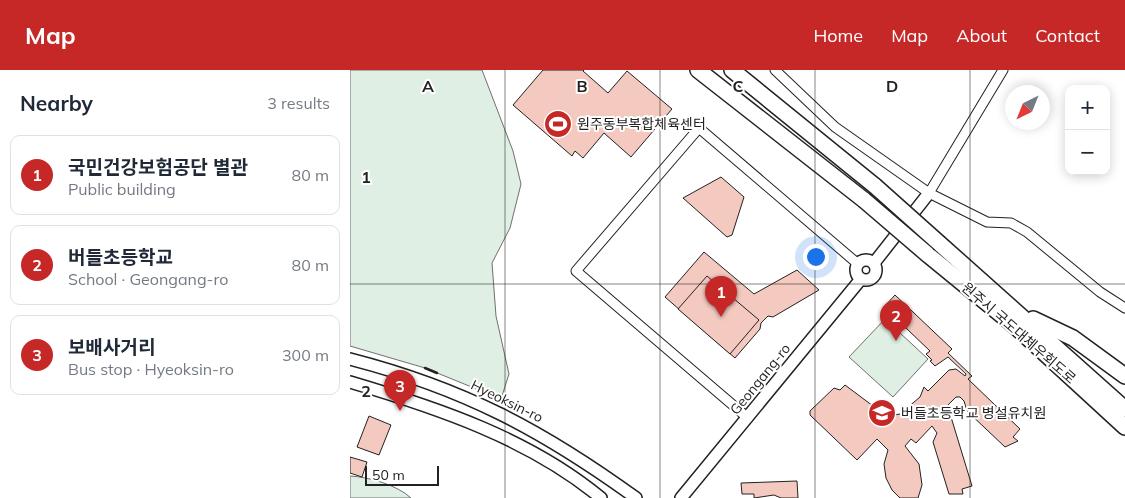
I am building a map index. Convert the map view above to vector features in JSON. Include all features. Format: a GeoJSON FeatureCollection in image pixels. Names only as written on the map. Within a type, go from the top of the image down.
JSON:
{"type":"FeatureCollection","features":[{"type":"Feature","properties":{"kind":"highway","name":"원주시 국도대체우회도로"},"geometry":{"type":"LineString","coordinates":[[698,70],[864,200],[927,254],[1017,319]]}},
{"type":"Feature","properties":{"kind":"highway","name":"원주시 국도대체우회도로"},"geometry":{"type":"LineString","coordinates":[[732,70],[875,186],[940,244],[1017,319],[1117,408],[1125,427]]}},
{"type":"Feature","properties":{"kind":"highway"},"geometry":{"type":"LineString","coordinates":[[1017,319],[1073,338],[1125,376]]}},
{"type":"Feature","properties":{"kind":"highway"},"geometry":{"type":"LineString","coordinates":[[1017,319],[1036,354],[1125,438]]}},
{"type":"Feature","properties":{"kind":"street"},"geometry":{"type":"LineString","coordinates":[[775,70],[835,127],[929,193],[987,222],[1011,223],[1026,232],[1100,292],[1125,308]]}},
{"type":"Feature","properties":{"kind":"street"},"geometry":{"type":"LineString","coordinates":[[874,263],[929,193],[1003,70]]}},
{"type":"Feature","properties":{"kind":"street"},"geometry":{"type":"LineString","coordinates":[[748,418],[576,271],[699,128],[858,264]]}},
{"type":"Feature","properties":{"kind":"street"},"geometry":{"type":"LineString","coordinates":[[868,260],[874,263],[877,269],[873,278],[867,281],[861,279],[856,274],[858,264],[868,260]]}},
{"type":"Feature","properties":{"kind":"street","name":"Geongang-ro"},"geometry":{"type":"LineString","coordinates":[[682,498],[861,279]]}},
{"type":"Feature","properties":{"kind":"street","name":"Hyeoksin-ro"},"geometry":{"type":"LineString","coordinates":[[350,359],[426,380],[496,410],[544,436],[636,498]]}},
{"type":"Feature","properties":{"kind":"street"},"geometry":{"type":"LineString","coordinates":[[350,382],[453,415],[552,463],[602,498]]}},
{"type":"Feature","properties":{"kind":"green space"},"geometry":{"type":"Polygon","coordinates":[[[350,70],[482,70],[513,151],[521,184],[510,228],[492,263],[496,316],[509,374],[501,399],[425,368],[350,346],[350,70]]]}},
{"type":"Feature","properties":{"kind":"green space"},"geometry":{"type":"Polygon","coordinates":[[[885,319],[928,359],[893,397],[849,357],[885,319]]]}},
{"type":"Feature","properties":{"kind":"green space"},"geometry":{"type":"Polygon","coordinates":[[[350,476],[382,483],[398,489],[411,498],[350,498],[350,476]]]}},
{"type":"Feature","properties":{"kind":"building"},"geometry":{"type":"Polygon","coordinates":[[[543,70],[584,70],[608,93],[627,71],[672,109],[631,157],[604,133],[583,158],[575,151],[572,156],[513,105],[543,70]]]}},
{"type":"Feature","properties":{"kind":"building"},"geometry":{"type":"Polygon","coordinates":[[[721,177],[744,197],[732,235],[727,237],[683,198],[721,177]]]}},
{"type":"Feature","properties":{"kind":"building"},"geometry":{"type":"Polygon","coordinates":[[[704,252],[754,294],[797,270],[819,290],[773,317],[768,316],[761,323],[760,329],[735,358],[665,297],[704,252]]]}},
{"type":"Feature","properties":{"kind":"building"},"geometry":{"type":"Polygon","coordinates":[[[707,276],[759,320],[730,354],[678,309],[707,276]]]}},
{"type":"Feature","properties":{"kind":"building"},"geometry":{"type":"Polygon","coordinates":[[[895,295],[952,349],[948,353],[972,376],[968,379],[1020,429],[1013,437],[1018,441],[1005,447],[967,411],[964,401],[960,397],[956,397],[946,407],[949,417],[951,417],[972,486],[962,489],[963,494],[949,494],[933,442],[937,433],[932,426],[916,443],[911,439],[905,446],[919,464],[922,485],[918,498],[900,498],[892,490],[886,478],[884,464],[888,450],[877,439],[857,460],[810,415],[810,411],[834,388],[840,390],[845,385],[881,412],[894,415],[900,414],[920,397],[924,387],[928,391],[949,370],[956,369],[965,376],[966,374],[948,357],[935,366],[930,361],[932,360],[926,354],[930,351],[884,307],[895,295]]]}},
{"type":"Feature","properties":{"kind":"building"},"geometry":{"type":"Polygon","coordinates":[[[369,416],[391,425],[379,455],[357,447],[369,416]]]}},
{"type":"Feature","properties":{"kind":"building"},"geometry":{"type":"Polygon","coordinates":[[[350,457],[367,462],[362,477],[350,473],[350,457]]]}},
{"type":"Feature","properties":{"kind":"building"},"geometry":{"type":"Polygon","coordinates":[[[797,481],[798,498],[781,498],[774,495],[754,498],[754,494],[742,494],[741,483],[797,481]]]}},
{"type":"Feature","properties":{"kind":"wall"},"geometry":{"type":"LineString","coordinates":[[425,368],[437,373]]}},
{"type":"Feature","properties":{"kind":"place","name":"원주동부복합체육센터"},"geometry":{"type":"Point","coordinates":[558,124]}},
{"type":"Feature","properties":{"kind":"place","name":"국민건강보험공단 별관"},"geometry":{"type":"Point","coordinates":[721,317]}},
{"type":"Feature","properties":{"kind":"place","name":"버들초등학교"},"geometry":{"type":"Point","coordinates":[896,341]}},
{"type":"Feature","properties":{"kind":"place","name":"보배사거리"},"geometry":{"type":"Point","coordinates":[400,411]}},
{"type":"Feature","properties":{"kind":"place","name":"버들초등학교 병설유치원"},"geometry":{"type":"Point","coordinates":[882,413]}}]}
